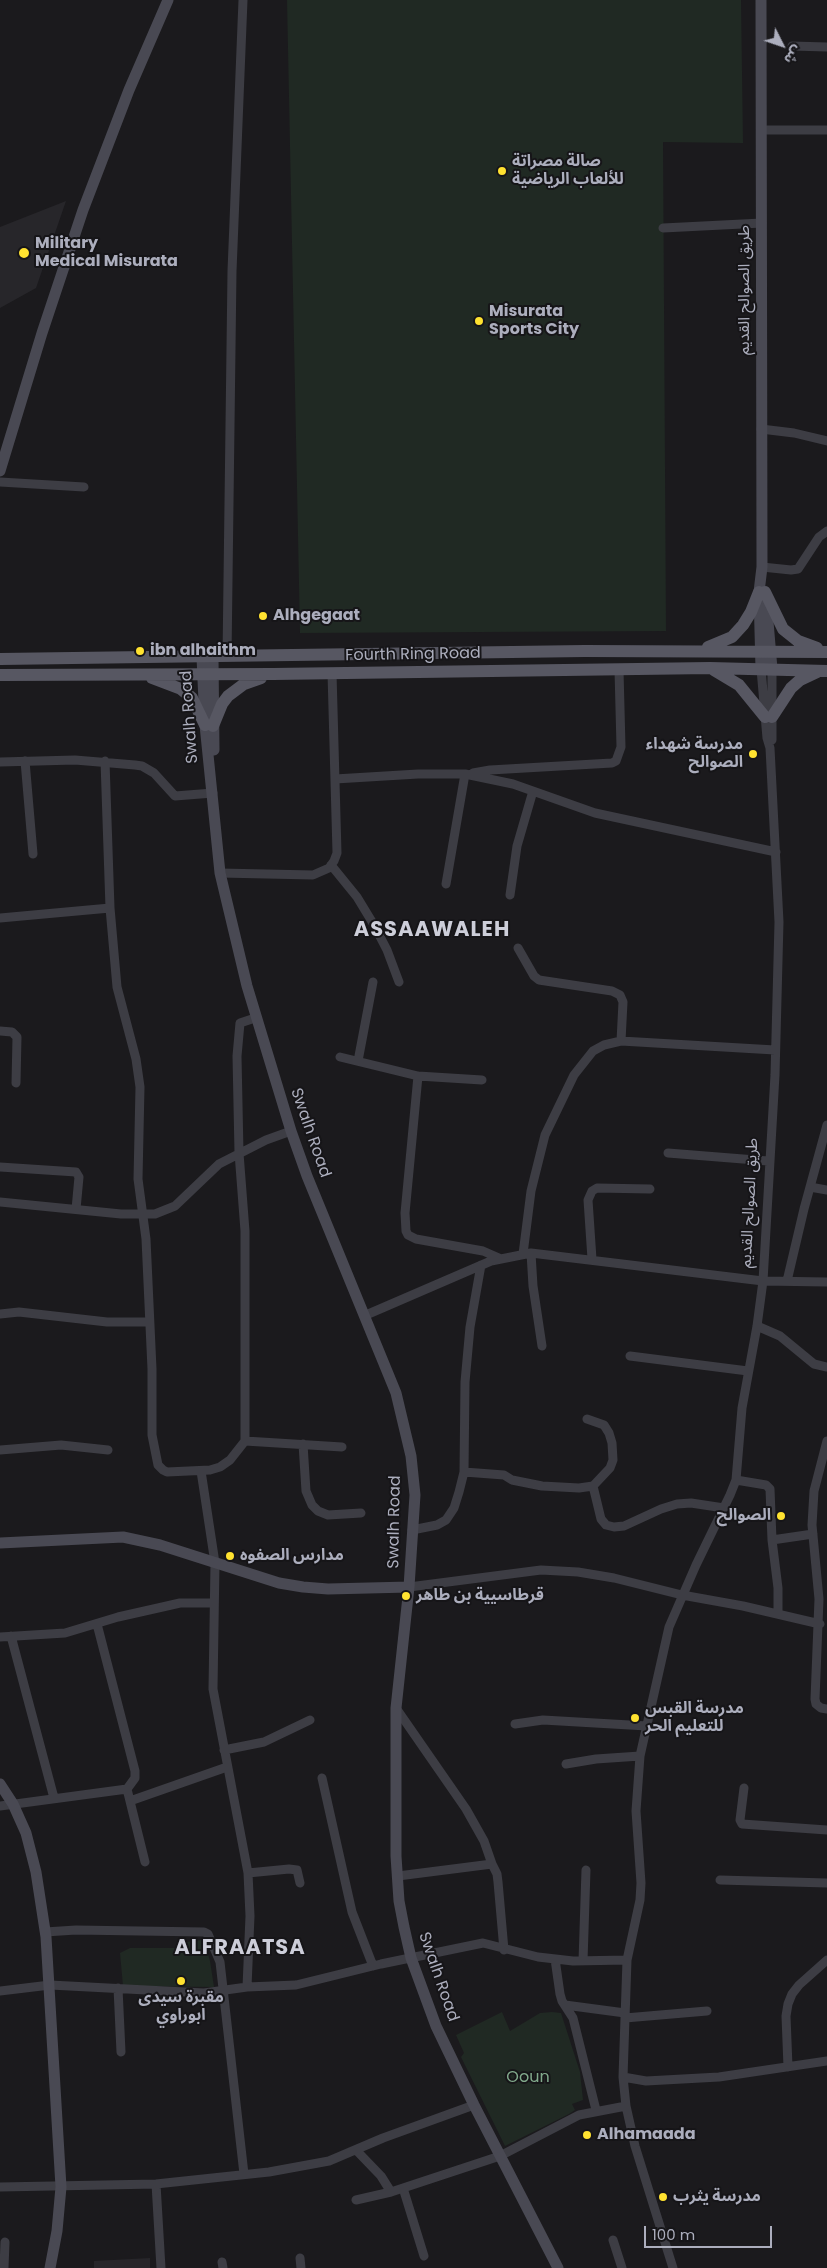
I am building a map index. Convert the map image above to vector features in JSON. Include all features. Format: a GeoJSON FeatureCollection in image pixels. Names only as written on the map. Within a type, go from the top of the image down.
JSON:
{"type":"FeatureCollection","features":[{"type":"Feature","properties":{"kind":"main road"},"geometry":{"type":"LineString","coordinates":[[698,650],[718,644],[732,637],[751,612],[762,588]]}},
{"type":"Feature","properties":{"kind":"main road"},"geometry":{"type":"LineString","coordinates":[[762,588],[777,619],[790,636],[827,652]]}},
{"type":"Feature","properties":{"kind":"main road","name":"Fourth Ring Road"},"geometry":{"type":"LineString","coordinates":[[0,659],[698,650],[827,652]]}},
{"type":"Feature","properties":{"kind":"main road"},"geometry":{"type":"LineString","coordinates":[[0,653],[16,659]]}},
{"type":"Feature","properties":{"kind":"main road","name":"Fourth Ring Road"},"geometry":{"type":"LineString","coordinates":[[3,676],[710,668],[823,671]]}},
{"type":"Feature","properties":{"kind":"main road"},"geometry":{"type":"LineString","coordinates":[[710,668],[739,685],[769,717],[791,688],[800,680],[823,671]]}},
{"type":"Feature","properties":{"kind":"main road"},"geometry":{"type":"LineString","coordinates":[[125,674],[150,678],[181,689],[195,704],[209,726],[222,704],[236,688],[273,674]]}},
{"type":"Feature","properties":{"kind":"street"},"geometry":{"type":"LineString","coordinates":[[0,471],[42,333],[83,210],[129,90],[168,0]]}},
{"type":"Feature","properties":{"kind":"street"},"geometry":{"type":"LineString","coordinates":[[226,657],[232,271],[243,0]]}},
{"type":"Feature","properties":{"kind":"street","name":"طريق الصوالح القديم"},"geometry":{"type":"LineString","coordinates":[[366,1315],[499,1258],[527,1254],[762,1281],[775,1050],[779,922],[770,748],[772,737],[769,717],[762,588],[761,0]]}},
{"type":"Feature","properties":{"kind":"street"},"geometry":{"type":"LineString","coordinates":[[792,46],[827,47]]}},
{"type":"Feature","properties":{"kind":"street"},"geometry":{"type":"LineString","coordinates":[[761,130],[827,130]]}},
{"type":"Feature","properties":{"kind":"street"},"geometry":{"type":"LineString","coordinates":[[664,228],[762,223]]}},
{"type":"Feature","properties":{"kind":"street"},"geometry":{"type":"LineString","coordinates":[[761,429],[794,433],[827,441]]}},
{"type":"Feature","properties":{"kind":"street"},"geometry":{"type":"LineString","coordinates":[[0,482],[84,487]]}},
{"type":"Feature","properties":{"kind":"street"},"geometry":{"type":"LineString","coordinates":[[762,567],[798,569],[819,537],[827,531]]}},
{"type":"Feature","properties":{"kind":"street","name":"Swalh Road"},"geometry":{"type":"LineString","coordinates":[[207,657],[208,762],[211,774],[220,873],[255,1018],[291,1131],[337,1251],[366,1315],[396,1393],[411,1456],[414,1495],[409,1587],[396,1708],[399,1901],[411,1958],[436,2026],[474,2105],[558,2268]]}},
{"type":"Feature","properties":{"kind":"street"},"geometry":{"type":"LineString","coordinates":[[335,779],[418,774],[465,774],[490,770],[612,763],[616,760],[621,747],[619,670]]}},
{"type":"Feature","properties":{"kind":"street"},"geometry":{"type":"LineString","coordinates":[[220,873],[313,875],[323,872],[332,865],[336,853],[332,673]]}},
{"type":"Feature","properties":{"kind":"street"},"geometry":{"type":"LineString","coordinates":[[0,762],[74,760],[105,761],[142,766],[148,769],[175,796],[213,793]]}},
{"type":"Feature","properties":{"kind":"street"},"geometry":{"type":"LineString","coordinates":[[105,761],[110,908],[117,987],[136,1059],[140,1087],[138,1179],[144,1215],[152,1435],[158,1465],[167,1472],[201,1471],[220,1467],[230,1460],[245,1441],[245,1231],[239,1153],[237,1056],[240,1023],[255,1018]]}},
{"type":"Feature","properties":{"kind":"street"},"geometry":{"type":"LineString","coordinates":[[24,762],[33,854]]}},
{"type":"Feature","properties":{"kind":"street"},"geometry":{"type":"LineString","coordinates":[[465,774],[513,784],[595,813],[776,852]]}},
{"type":"Feature","properties":{"kind":"street"},"geometry":{"type":"LineString","coordinates":[[446,884],[465,774]]}},
{"type":"Feature","properties":{"kind":"street"},"geometry":{"type":"LineString","coordinates":[[510,895],[517,846],[533,791]]}},
{"type":"Feature","properties":{"kind":"street"},"geometry":{"type":"LineString","coordinates":[[332,865],[357,897],[374,925],[387,950],[399,982]]}},
{"type":"Feature","properties":{"kind":"street"},"geometry":{"type":"LineString","coordinates":[[0,918],[110,908]]}},
{"type":"Feature","properties":{"kind":"street"},"geometry":{"type":"LineString","coordinates":[[518,948],[534,976],[539,980],[612,991],[620,995],[623,1002],[621,1041]]}},
{"type":"Feature","properties":{"kind":"street"},"geometry":{"type":"LineString","coordinates":[[358,1061],[373,982]]}},
{"type":"Feature","properties":{"kind":"street"},"geometry":{"type":"LineString","coordinates":[[0,1031],[12,1032],[17,1037],[16,1083]]}},
{"type":"Feature","properties":{"kind":"street"},"geometry":{"type":"LineString","coordinates":[[542,1346],[527,1254],[531,1191],[541,1149],[550,1122],[567,1086],[583,1062],[604,1045],[621,1041],[775,1050]]}},
{"type":"Feature","properties":{"kind":"street"},"geometry":{"type":"LineString","coordinates":[[340,1057],[418,1076],[482,1080]]}},
{"type":"Feature","properties":{"kind":"street"},"geometry":{"type":"LineString","coordinates":[[418,1076],[404,1213],[406,1231],[408,1235],[416,1239],[483,1251],[499,1258]]}},
{"type":"Feature","properties":{"kind":"street"},"geometry":{"type":"LineString","coordinates":[[787,1281],[827,1125]]}},
{"type":"Feature","properties":{"kind":"street"},"geometry":{"type":"LineString","coordinates":[[0,1202],[144,1215],[155,1214],[174,1206],[219,1164],[239,1153],[291,1131]]}},
{"type":"Feature","properties":{"kind":"street"},"geometry":{"type":"LineString","coordinates":[[668,1153],[768,1161]]}},
{"type":"Feature","properties":{"kind":"street"},"geometry":{"type":"LineString","coordinates":[[0,1167],[76,1172],[79,1177],[76,1209]]}},
{"type":"Feature","properties":{"kind":"street"},"geometry":{"type":"LineString","coordinates":[[810,1187],[827,1190]]}},
{"type":"Feature","properties":{"kind":"street"},"geometry":{"type":"LineString","coordinates":[[592,1260],[588,1200],[592,1191],[597,1188],[650,1189]]}},
{"type":"Feature","properties":{"kind":"street"},"geometry":{"type":"LineString","coordinates":[[412,1530],[437,1525],[451,1515],[459,1492],[464,1472],[467,1355],[481,1265]]}},
{"type":"Feature","properties":{"kind":"street"},"geometry":{"type":"LineString","coordinates":[[673,2268],[635,2146],[626,2106],[623,2077],[628,1960],[640,1891],[640,1857],[636,1811],[640,1756],[669,1627],[736,1480],[742,1408],[757,1326],[762,1281],[827,1282]]}},
{"type":"Feature","properties":{"kind":"street"},"geometry":{"type":"LineString","coordinates":[[0,1314],[18,1312],[107,1322],[149,1322]]}},
{"type":"Feature","properties":{"kind":"street"},"geometry":{"type":"LineString","coordinates":[[757,1326],[780,1336],[814,1364],[827,1367]]}},
{"type":"Feature","properties":{"kind":"street"},"geometry":{"type":"LineString","coordinates":[[630,1356],[748,1371]]}},
{"type":"Feature","properties":{"kind":"street"},"geometry":{"type":"LineString","coordinates":[[464,1472],[504,1475],[517,1481],[542,1486],[579,1488],[593,1486],[610,1468],[612,1443],[604,1425],[586,1419]]}},
{"type":"Feature","properties":{"kind":"street"},"geometry":{"type":"LineString","coordinates":[[245,1441],[342,1447]]}},
{"type":"Feature","properties":{"kind":"street"},"geometry":{"type":"LineString","coordinates":[[827,1441],[814,1491],[812,1510],[820,1624],[815,1699],[816,1704],[827,1709]]}},
{"type":"Feature","properties":{"kind":"street"},"geometry":{"type":"LineString","coordinates":[[302,1444],[306,1491],[312,1505],[318,1511],[328,1515],[361,1513]]}},
{"type":"Feature","properties":{"kind":"street"},"geometry":{"type":"LineString","coordinates":[[0,1450],[60,1445],[108,1450]]}},
{"type":"Feature","properties":{"kind":"street"},"geometry":{"type":"LineString","coordinates":[[201,1471],[215,1563],[213,1689],[248,1873],[250,1916],[247,1987]]}},
{"type":"Feature","properties":{"kind":"street"},"geometry":{"type":"LineString","coordinates":[[736,1480],[768,1487],[778,1588],[778,1614]]}},
{"type":"Feature","properties":{"kind":"street"},"geometry":{"type":"LineString","coordinates":[[593,1486],[601,1519],[606,1525],[614,1527],[624,1526],[661,1509],[677,1504],[691,1503],[724,1508]]}},
{"type":"Feature","properties":{"kind":"street"},"geometry":{"type":"LineString","coordinates":[[772,1540],[813,1534]]}},
{"type":"Feature","properties":{"kind":"street"},"geometry":{"type":"LineString","coordinates":[[0,1543],[124,1537],[169,1547],[278,1583],[328,1589],[409,1587],[541,1570],[578,1572],[614,1578],[682,1595],[820,1624]]}},
{"type":"Feature","properties":{"kind":"street"},"geometry":{"type":"LineString","coordinates":[[817,1569],[827,1569]]}},
{"type":"Feature","properties":{"kind":"street"},"geometry":{"type":"LineString","coordinates":[[0,1637],[66,1633],[118,1617],[180,1603],[214,1603]]}},
{"type":"Feature","properties":{"kind":"street"},"geometry":{"type":"LineString","coordinates":[[97,1624],[135,1770],[134,1778],[127,1789],[145,1862]]}},
{"type":"Feature","properties":{"kind":"street"},"geometry":{"type":"LineString","coordinates":[[11,1636],[54,1798]]}},
{"type":"Feature","properties":{"kind":"street"},"geometry":{"type":"LineString","coordinates":[[396,1708],[466,1809],[484,1841],[497,1874],[504,1950]]}},
{"type":"Feature","properties":{"kind":"street"},"geometry":{"type":"LineString","coordinates":[[224,1750],[264,1742],[295,1725],[310,1720]]}},
{"type":"Feature","properties":{"kind":"street"},"geometry":{"type":"LineString","coordinates":[[515,1724],[543,1720],[647,1726]]}},
{"type":"Feature","properties":{"kind":"street"},"geometry":{"type":"LineString","coordinates":[[566,1764],[596,1759],[640,1756]]}},
{"type":"Feature","properties":{"kind":"street"},"geometry":{"type":"LineString","coordinates":[[130,1801],[227,1767]]}},
{"type":"Feature","properties":{"kind":"street"},"geometry":{"type":"LineString","coordinates":[[322,1778],[352,1912],[373,1966]]}},
{"type":"Feature","properties":{"kind":"street"},"geometry":{"type":"LineString","coordinates":[[0,1784],[13,1804],[26,1833],[33,1856],[45,1932],[50,1985],[61,2187],[58,2231],[50,2268]]}},
{"type":"Feature","properties":{"kind":"street"},"geometry":{"type":"LineString","coordinates":[[744,1788],[740,1820],[742,1824],[827,1830]]}},
{"type":"Feature","properties":{"kind":"street"},"geometry":{"type":"LineString","coordinates":[[0,1806],[127,1789]]}},
{"type":"Feature","properties":{"kind":"street"},"geometry":{"type":"LineString","coordinates":[[398,1876],[492,1864]]}},
{"type":"Feature","properties":{"kind":"street"},"geometry":{"type":"LineString","coordinates":[[248,1873],[297,1870],[300,1883]]}},
{"type":"Feature","properties":{"kind":"street"},"geometry":{"type":"LineString","coordinates":[[582,1961],[586,1870]]}},
{"type":"Feature","properties":{"kind":"street"},"geometry":{"type":"LineString","coordinates":[[720,1880],[827,1883]]}},
{"type":"Feature","properties":{"kind":"street"},"geometry":{"type":"LineString","coordinates":[[45,1932],[76,1930],[204,1932],[210,1937],[220,1962],[244,2174]]}},
{"type":"Feature","properties":{"kind":"street"},"geometry":{"type":"LineString","coordinates":[[0,1991],[50,1985],[204,1993],[247,1987],[296,1985],[373,1966],[483,1943],[504,1950],[556,1959],[582,1961],[628,1960]]}},
{"type":"Feature","properties":{"kind":"street"},"geometry":{"type":"LineString","coordinates":[[556,1959],[560,1994],[573,2018],[596,2110]]}},
{"type":"Feature","properties":{"kind":"street"},"geometry":{"type":"LineString","coordinates":[[788,2067],[786,2016],[788,2004],[796,1989],[827,1960]]}},
{"type":"Feature","properties":{"kind":"street"},"geometry":{"type":"LineString","coordinates":[[118,1988],[121,2052]]}},
{"type":"Feature","properties":{"kind":"street"},"geometry":{"type":"LineString","coordinates":[[565,2005],[625,2016],[706,2011]]}},
{"type":"Feature","properties":{"kind":"street"},"geometry":{"type":"LineString","coordinates":[[623,2077],[646,2081],[710,2078],[755,2073],[827,2061]]}},
{"type":"Feature","properties":{"kind":"street"},"geometry":{"type":"LineString","coordinates":[[0,2187],[156,2184],[313,2164],[346,2155],[474,2105]]}},
{"type":"Feature","properties":{"kind":"street"},"geometry":{"type":"LineString","coordinates":[[356,2200],[391,2192],[500,2156],[579,2115],[596,2110],[626,2106]]}},
{"type":"Feature","properties":{"kind":"street"},"geometry":{"type":"LineString","coordinates":[[356,2150],[381,2176],[391,2192]]}},
{"type":"Feature","properties":{"kind":"street"},"geometry":{"type":"LineString","coordinates":[[156,2184],[162,2268]]}},
{"type":"Feature","properties":{"kind":"street"},"geometry":{"type":"LineString","coordinates":[[403,2188],[424,2256]]}},
{"type":"Feature","properties":{"kind":"street"},"geometry":{"type":"LineString","coordinates":[[613,2240],[622,2268]]}},
{"type":"Feature","properties":{"kind":"street"},"geometry":{"type":"LineString","coordinates":[[4,2268],[5,2242]]}},
{"type":"Feature","properties":{"kind":"shaded area","name":"Military Medical Misurata"},"geometry":{"type":"Polygon","coordinates":[[[66,201],[36,288],[0,308],[0,227],[66,201]]]}},
{"type":"Feature","properties":{"kind":"shaded area"},"geometry":{"type":"Polygon","coordinates":[[[150,2258],[150,2268],[94,2268],[94,2261],[150,2258]]]}},
{"type":"Feature","properties":{"kind":"green space","name":"Misurata Sports City"},"geometry":{"type":"Polygon","coordinates":[[[287,0],[741,0],[743,143],[663,142],[666,631],[300,633],[287,0]]]}},
{"type":"Feature","properties":{"kind":"green space"},"geometry":{"type":"Polygon","coordinates":[[[201,1940],[203,1954],[208,1954],[210,1961],[214,1987],[123,1986],[120,1953],[130,1948],[176,1948],[186,1942],[201,1940]]]}},
{"type":"Feature","properties":{"kind":"green space","name":"Ooun"},"geometry":{"type":"Polygon","coordinates":[[[502,2012],[510,2031],[540,2013],[561,2013],[580,2072],[583,2100],[572,2104],[575,2110],[569,2114],[505,2146],[461,2057],[464,2053],[456,2035],[502,2012]]]}},
{"type":"Feature","properties":{"kind":"place","name":"صالة مصراتة للألعاب الرياضية"},"geometry":{"type":"Point","coordinates":[502,171]}},
{"type":"Feature","properties":{"kind":"place","name":"Military Medical Misurata"},"geometry":{"type":"Point","coordinates":[24,253]}},
{"type":"Feature","properties":{"kind":"place","name":"Misurata Sports City"},"geometry":{"type":"Point","coordinates":[479,321]}},
{"type":"Feature","properties":{"kind":"place","name":"Alhgegaat"},"geometry":{"type":"Point","coordinates":[263,616]}},
{"type":"Feature","properties":{"kind":"place","name":"ibn alhaithm"},"geometry":{"type":"Point","coordinates":[140,651]}},
{"type":"Feature","properties":{"kind":"place","name":"مدرسة شهداء الصوالح"},"geometry":{"type":"Point","coordinates":[753,754]}},
{"type":"Feature","properties":{"kind":"place","name":"الصوالح"},"geometry":{"type":"Point","coordinates":[781,1516]}},
{"type":"Feature","properties":{"kind":"place","name":"مدارس الصفوه"},"geometry":{"type":"Point","coordinates":[230,1556]}},
{"type":"Feature","properties":{"kind":"place","name":"قرطاسيية بن طاهر"},"geometry":{"type":"Point","coordinates":[406,1596]}},
{"type":"Feature","properties":{"kind":"place","name":"مدرسة القبس للتعليم الحر"},"geometry":{"type":"Point","coordinates":[635,1718]}},
{"type":"Feature","properties":{"kind":"place","name":"مقبرة سيدى ابوراوي"},"geometry":{"type":"Point","coordinates":[181,1981]}},
{"type":"Feature","properties":{"kind":"place","name":"Alhamaada"},"geometry":{"type":"Point","coordinates":[587,2135]}},
{"type":"Feature","properties":{"kind":"place","name":"مدرسة يثرب"},"geometry":{"type":"Point","coordinates":[663,2197]}},
{"type":"Feature","properties":{"kind":"district","name":"ASSAAWALEH"},"geometry":{"type":"Point","coordinates":[432,931]}},
{"type":"Feature","properties":{"kind":"district","name":"ALFRAATSA"},"geometry":{"type":"Point","coordinates":[240,1949]}}]}
